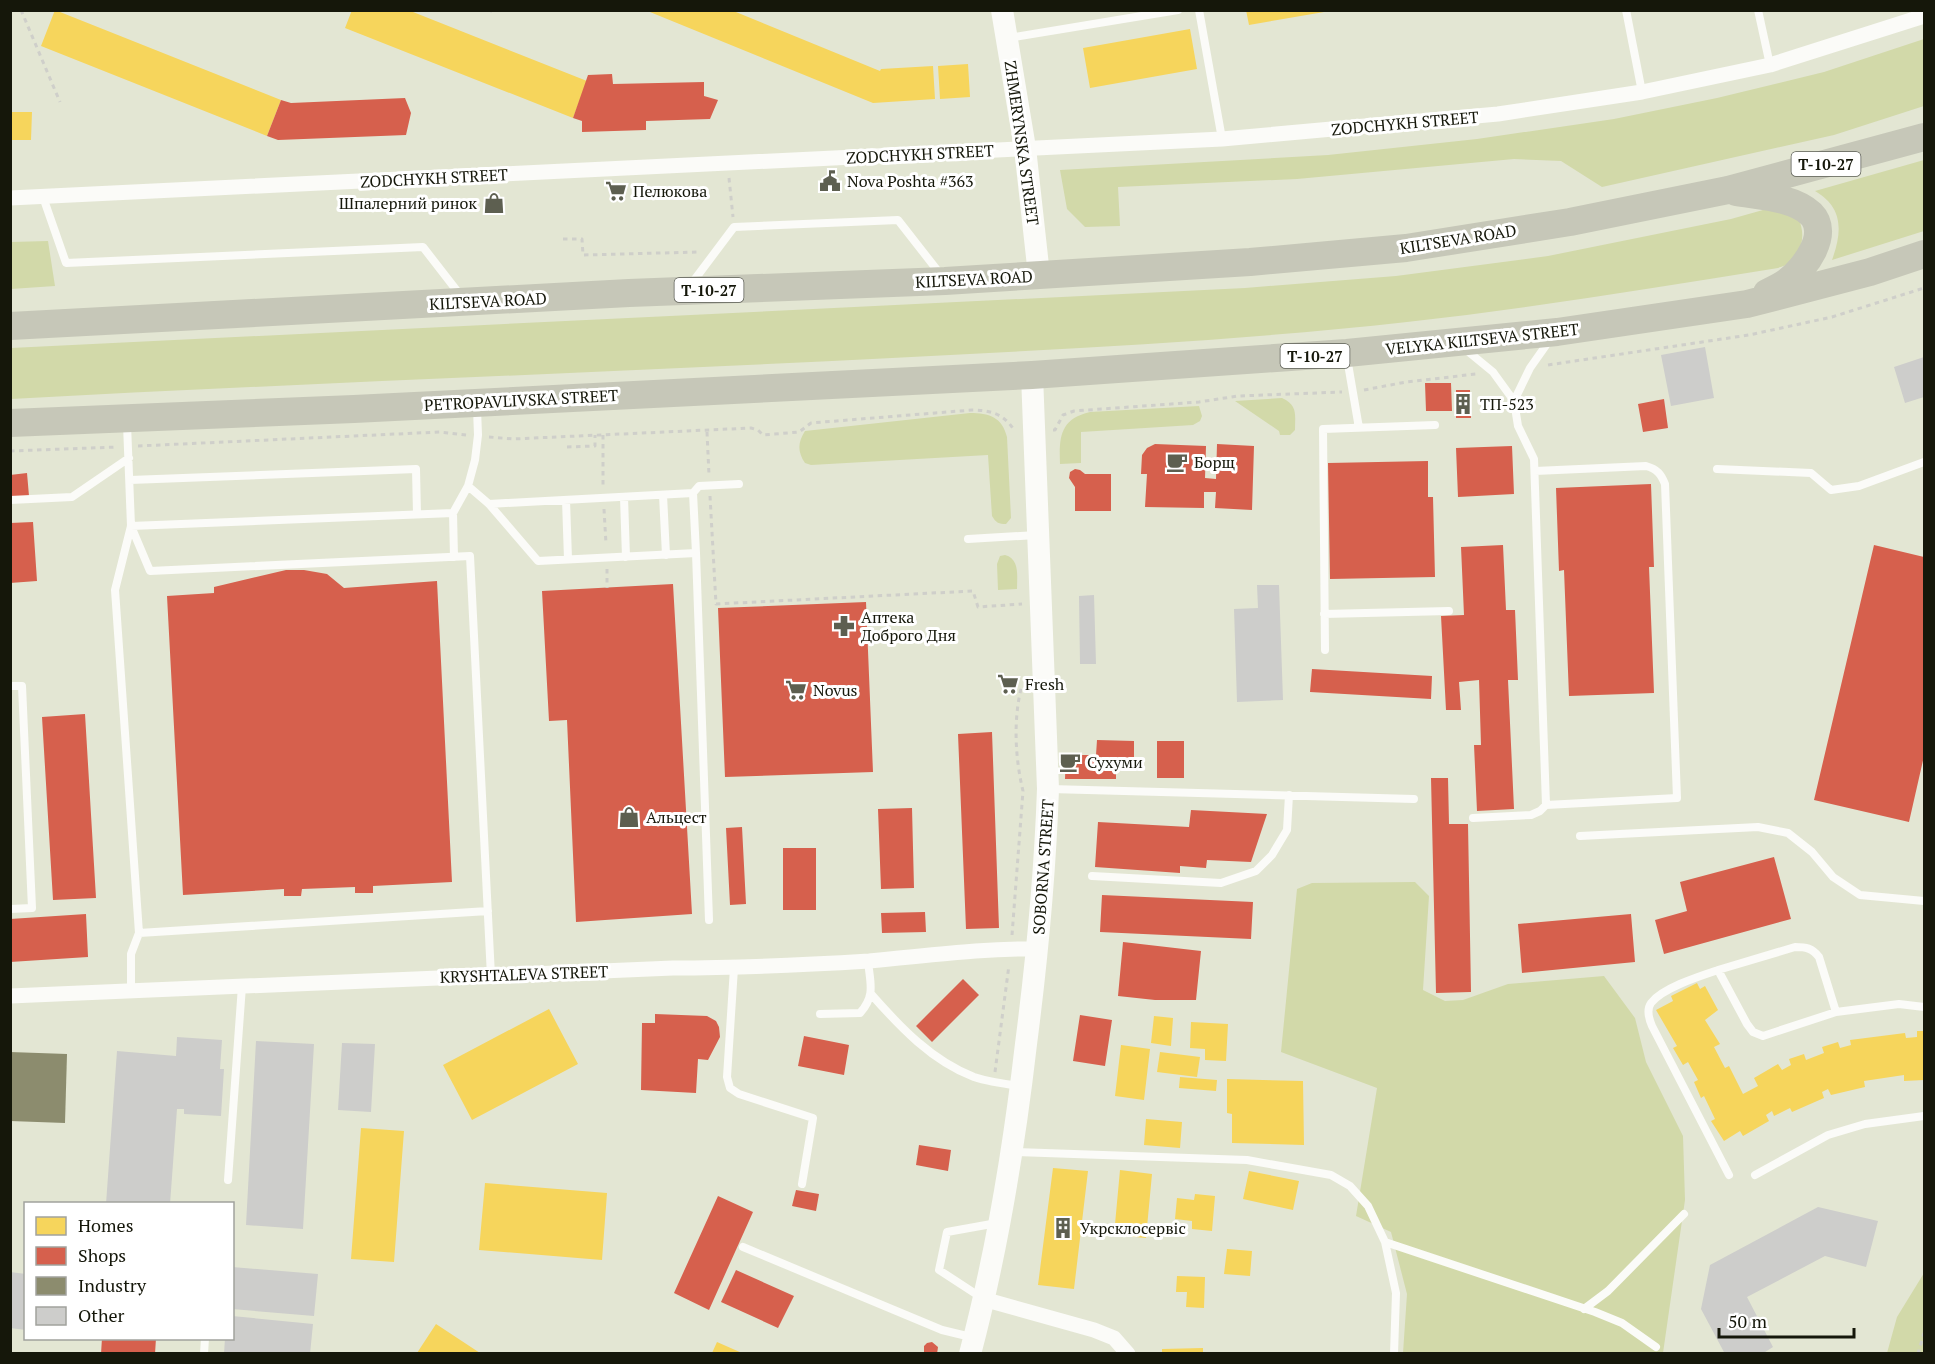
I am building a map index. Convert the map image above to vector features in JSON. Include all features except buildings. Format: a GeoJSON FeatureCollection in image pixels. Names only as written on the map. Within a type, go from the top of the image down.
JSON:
{"type":"FeatureCollection","features":[{"type":"Feature","properties":{"kind":"highway","name":"KILTSEVA ROAD"},"geometry":{"type":"LineString","coordinates":[[10,326],[685,291],[945,281],[1250,262],[1406,248],[1570,222],[1728,190],[1924,137]]}},
{"type":"Feature","properties":{"kind":"highway"},"geometry":{"type":"LineString","coordinates":[[1728,190],[1780,200],[1800,207],[1811,214],[1818,231],[1810,256],[1798,272],[1787,282],[1747,304]]}},
{"type":"Feature","properties":{"kind":"highway","name":"VELYKA KILTSEVA STREET"},"geometry":{"type":"LineString","coordinates":[[1032,375],[1347,353],[1557,332],[1747,304],[1870,272],[1924,254]]}},
{"type":"Feature","properties":{"kind":"highway","name":"PETROPAVLIVSKA STREET"},"geometry":{"type":"LineString","coordinates":[[10,423],[127,433],[477,402],[1032,375]]}},
{"type":"Feature","properties":{"kind":"main road","name":"ZHMERYNSKA STREET"},"geometry":{"type":"LineString","coordinates":[[1002,10],[1025,148],[1039,275]]}},
{"type":"Feature","properties":{"kind":"main road","name":"SOBORNA STREET"},"geometry":{"type":"LineString","coordinates":[[972,1346],[998,1223],[1021,1086],[1038,949],[1048,789],[1032,375]]}},
{"type":"Feature","properties":{"kind":"street","name":"ZODCHYKH STREET"},"geometry":{"type":"LineString","coordinates":[[10,198],[1222,139],[1498,114],[1642,92],[1770,65],[1924,16]]}},
{"type":"Feature","properties":{"kind":"street","name":"KRYSHTALEVA STREET"},"geometry":{"type":"LineString","coordinates":[[10,996],[734,968],[868,961],[1011,948],[1038,949]]}},
{"type":"Feature","properties":{"kind":"street"},"geometry":{"type":"LineString","coordinates":[[983,1299],[1094,1330],[1114,1338],[1128,1353]]}},
{"type":"Feature","properties":{"kind":"lane"},"geometry":{"type":"LineString","coordinates":[[1007,38],[1178,10]]}},
{"type":"Feature","properties":{"kind":"lane"},"geometry":{"type":"LineString","coordinates":[[1199,10],[1222,139]]}},
{"type":"Feature","properties":{"kind":"lane"},"geometry":{"type":"LineString","coordinates":[[1626,10],[1642,92]]}},
{"type":"Feature","properties":{"kind":"lane"},"geometry":{"type":"LineString","coordinates":[[1758,10],[1770,65]]}},
{"type":"Feature","properties":{"kind":"lane"},"geometry":{"type":"LineString","coordinates":[[44,197],[66,263],[423,248],[466,302]]}},
{"type":"Feature","properties":{"kind":"lane"},"geometry":{"type":"LineString","coordinates":[[685,291],[734,227],[898,220],[945,281]]}},
{"type":"Feature","properties":{"kind":"lane"},"geometry":{"type":"LineString","coordinates":[[1514,401],[1530,368],[1544,346],[1557,332]]}},
{"type":"Feature","properties":{"kind":"lane"},"geometry":{"type":"LineString","coordinates":[[1456,343],[1493,372],[1514,401],[1518,426],[1534,459],[1546,805]]}},
{"type":"Feature","properties":{"kind":"lane"},"geometry":{"type":"LineString","coordinates":[[1347,353],[1359,428]]}},
{"type":"Feature","properties":{"kind":"lane"},"geometry":{"type":"LineString","coordinates":[[454,557],[453,513],[468,486],[475,460],[478,435],[477,402]]}},
{"type":"Feature","properties":{"kind":"lane"},"geometry":{"type":"LineString","coordinates":[[1325,650],[1323,429],[1435,425]]}},
{"type":"Feature","properties":{"kind":"lane"},"geometry":{"type":"LineString","coordinates":[[127,433],[131,526],[116,590],[139,933],[131,954],[131,990]]}},
{"type":"Feature","properties":{"kind":"lane"},"geometry":{"type":"LineString","coordinates":[[10,500],[72,497],[129,458]]}},
{"type":"Feature","properties":{"kind":"lane"},"geometry":{"type":"LineString","coordinates":[[1716,469],[1811,473],[1831,490],[1859,486],[1924,462]]}},
{"type":"Feature","properties":{"kind":"lane"},"geometry":{"type":"LineString","coordinates":[[1473,818],[1531,815],[1546,805],[1677,798],[1665,484],[1661,475],[1654,468],[1646,466],[1535,471]]}},
{"type":"Feature","properties":{"kind":"lane"},"geometry":{"type":"LineString","coordinates":[[130,480],[416,469],[417,514]]}},
{"type":"Feature","properties":{"kind":"lane"},"geometry":{"type":"LineString","coordinates":[[709,920],[693,493],[699,486],[739,484]]}},
{"type":"Feature","properties":{"kind":"lane"},"geometry":{"type":"LineString","coordinates":[[468,486],[489,504],[538,561],[696,553]]}},
{"type":"Feature","properties":{"kind":"lane"},"geometry":{"type":"LineString","coordinates":[[489,504],[693,493]]}},
{"type":"Feature","properties":{"kind":"lane"},"geometry":{"type":"LineString","coordinates":[[663,495],[666,555]]}},
{"type":"Feature","properties":{"kind":"lane"},"geometry":{"type":"LineString","coordinates":[[624,497],[626,556]]}},
{"type":"Feature","properties":{"kind":"lane"},"geometry":{"type":"LineString","coordinates":[[566,500],[568,560]]}},
{"type":"Feature","properties":{"kind":"lane"},"geometry":{"type":"LineString","coordinates":[[131,526],[453,513]]}},
{"type":"Feature","properties":{"kind":"lane"},"geometry":{"type":"LineString","coordinates":[[131,526],[150,571],[470,556],[490,976]]}},
{"type":"Feature","properties":{"kind":"lane"},"geometry":{"type":"LineString","coordinates":[[968,539],[1038,535]]}},
{"type":"Feature","properties":{"kind":"lane"},"geometry":{"type":"LineString","coordinates":[[1324,614],[1449,611]]}},
{"type":"Feature","properties":{"kind":"lane"},"geometry":{"type":"LineString","coordinates":[[10,686],[22,686],[32,908],[10,909]]}},
{"type":"Feature","properties":{"kind":"lane"},"geometry":{"type":"LineString","coordinates":[[1048,789],[1414,799]]}},
{"type":"Feature","properties":{"kind":"lane"},"geometry":{"type":"LineString","coordinates":[[1092,876],[1221,882],[1256,871],[1272,855],[1287,830],[1289,795]]}},
{"type":"Feature","properties":{"kind":"lane"},"geometry":{"type":"LineString","coordinates":[[1580,836],[1758,827],[1788,833],[1812,852],[1833,877],[1860,895],[1924,902]]}},
{"type":"Feature","properties":{"kind":"lane"},"geometry":{"type":"LineString","coordinates":[[139,933],[488,911]]}},
{"type":"Feature","properties":{"kind":"lane"},"geometry":{"type":"LineString","coordinates":[[1729,1175],[1652,1026],[1648,1015],[1651,1004],[1687,980],[1795,947],[1805,947],[1813,950],[1819,957],[1836,1012]]}},
{"type":"Feature","properties":{"kind":"lane"},"geometry":{"type":"LineString","coordinates":[[820,1014],[860,1013],[869,1003],[871,994],[868,961]]}},
{"type":"Feature","properties":{"kind":"lane"},"geometry":{"type":"LineString","coordinates":[[734,968],[727,1077],[730,1088],[738,1094],[813,1118],[802,1184]]}},
{"type":"Feature","properties":{"kind":"lane"},"geometry":{"type":"LineString","coordinates":[[1718,970],[1747,1024],[1753,1032],[1763,1035],[1836,1012],[1899,1004],[1924,1006]]}},
{"type":"Feature","properties":{"kind":"lane"},"geometry":{"type":"LineString","coordinates":[[228,1180],[242,986]]}},
{"type":"Feature","properties":{"kind":"lane"},"geometry":{"type":"LineString","coordinates":[[871,994],[892,1018],[928,1051],[958,1070],[976,1078],[1021,1086]]}},
{"type":"Feature","properties":{"kind":"lane"},"geometry":{"type":"LineString","coordinates":[[1755,1175],[1828,1135],[1865,1124],[1924,1116]]}},
{"type":"Feature","properties":{"kind":"lane"},"geometry":{"type":"LineString","coordinates":[[1011,1152],[1247,1160],[1331,1175],[1350,1186],[1368,1206],[1385,1242],[1396,1293],[1394,1353]]}},
{"type":"Feature","properties":{"kind":"lane"},"geometry":{"type":"LineString","coordinates":[[1584,1309],[1608,1291],[1684,1214]]}},
{"type":"Feature","properties":{"kind":"lane"},"geometry":{"type":"LineString","coordinates":[[983,1299],[939,1270],[947,1232],[998,1223]]}},
{"type":"Feature","properties":{"kind":"lane"},"geometry":{"type":"LineString","coordinates":[[1385,1242],[1622,1323],[1656,1347]]}},
{"type":"Feature","properties":{"kind":"lane"},"geometry":{"type":"LineString","coordinates":[[743,1247],[942,1330],[972,1346]]}},
{"type":"Feature","properties":{"kind":"path"},"geometry":{"type":"LineString","coordinates":[[21,10],[60,102]]}},
{"type":"Feature","properties":{"kind":"path"},"geometry":{"type":"LineString","coordinates":[[728,164],[734,227]]}},
{"type":"Feature","properties":{"kind":"path"},"geometry":{"type":"LineString","coordinates":[[563,239],[582,239],[583,255],[715,252]]}},
{"type":"Feature","properties":{"kind":"path"},"geometry":{"type":"LineString","coordinates":[[1530,368],[1749,335],[1832,317],[1924,288]]}},
{"type":"Feature","properties":{"kind":"path"},"geometry":{"type":"LineString","coordinates":[[10,451],[127,433],[440,432],[513,439],[707,432],[751,428],[763,435],[799,432],[812,423],[972,410],[986,410],[996,414],[1008,421],[1015,431],[1055,430],[1063,416],[1074,411],[1199,402],[1238,396],[1352,392],[1406,382],[1493,372]]}},
{"type":"Feature","properties":{"kind":"path"},"geometry":{"type":"LineString","coordinates":[[707,432],[716,604],[973,591],[978,607],[1023,604],[1022,593]]}},
{"type":"Feature","properties":{"kind":"path"},"geometry":{"type":"LineString","coordinates":[[567,447],[595,446],[595,435]]}},
{"type":"Feature","properties":{"kind":"path"},"geometry":{"type":"LineString","coordinates":[[994,1082],[1011,948],[1023,791],[1019,776],[1017,721],[1023,681]]}},
{"type":"Feature","properties":{"kind":"path"},"geometry":{"type":"LineString","coordinates":[[1918,1353],[1924,1333]]}},
{"type":"Feature","properties":{"kind":"green space"},"geometry":{"type":"Polygon","coordinates":[[[1924,39],[1924,106],[1834,135],[1602,187],[1561,161],[1514,159],[1297,179],[1118,187],[1120,226],[1085,227],[1067,209],[1060,170],[1328,155],[1477,139],[1614,119],[1717,98],[1824,72],[1924,39]]]}},
{"type":"Feature","properties":{"kind":"green space"},"geometry":{"type":"Polygon","coordinates":[[[1924,160],[1924,231],[1832,260],[1838,240],[1838,221],[1831,205],[1815,191],[1924,160]]]}},
{"type":"Feature","properties":{"kind":"green space"},"geometry":{"type":"Polygon","coordinates":[[[1770,208],[1799,220],[1802,230],[1802,242],[1795,258],[1789,264],[1778,268],[1547,304],[1343,329],[1021,351],[11,399],[11,348],[1245,288],[1396,276],[1548,256],[1731,219],[1770,208]]]}},
{"type":"Feature","properties":{"kind":"green space"},"geometry":{"type":"Polygon","coordinates":[[[48,241],[55,286],[11,289],[11,242],[48,241]]]}},
{"type":"Feature","properties":{"kind":"green space"},"geometry":{"type":"Polygon","coordinates":[[[1282,398],[1291,404],[1295,415],[1295,430],[1290,435],[1280,435],[1279,431],[1235,401],[1282,398]]]}},
{"type":"Feature","properties":{"kind":"green space"},"geometry":{"type":"Polygon","coordinates":[[[1199,406],[1202,416],[1200,421],[1193,425],[1081,432],[1081,463],[1060,464],[1063,430],[1067,424],[1080,415],[1090,412],[1199,406]]]}},
{"type":"Feature","properties":{"kind":"green space"},"geometry":{"type":"Polygon","coordinates":[[[970,413],[989,415],[1005,430],[1011,518],[1006,524],[998,523],[992,516],[988,455],[811,465],[805,463],[800,451],[801,439],[805,431],[970,413]]]}},
{"type":"Feature","properties":{"kind":"green space"},"geometry":{"type":"Polygon","coordinates":[[[1000,556],[1010,557],[1015,564],[1017,589],[998,590],[997,564],[1000,556]]]}},
{"type":"Feature","properties":{"kind":"green space"},"geometry":{"type":"Polygon","coordinates":[[[1415,882],[1429,896],[1423,990],[1445,1001],[1463,1000],[1508,984],[1604,976],[1635,1018],[1646,1062],[1683,1136],[1685,1200],[1663,1353],[1403,1353],[1407,1294],[1391,1232],[1356,1216],[1377,1088],[1281,1052],[1297,889],[1312,883],[1415,882]]]}},
{"type":"Feature","properties":{"kind":"green space"},"geometry":{"type":"Polygon","coordinates":[[[1924,1273],[1924,1353],[1887,1353],[1897,1317],[1924,1273]]]}},
{"type":"Feature","properties":{"kind":"place","name":"Nova Poshta #363"},"geometry":{"type":"Point","coordinates":[830,181]}},
{"type":"Feature","properties":{"kind":"place","name":"Пелюкова"},"geometry":{"type":"Point","coordinates":[616,191]}},
{"type":"Feature","properties":{"kind":"place","name":"Шпалерний ринок"},"geometry":{"type":"Point","coordinates":[494,203]}},
{"type":"Feature","properties":{"kind":"place","name":"ТП-523"},"geometry":{"type":"Point","coordinates":[1463,404]}},
{"type":"Feature","properties":{"kind":"place","name":"Борщ"},"geometry":{"type":"Point","coordinates":[1177,462]}},
{"type":"Feature","properties":{"kind":"place","name":"Аптека Доброго Дня"},"geometry":{"type":"Point","coordinates":[844,626]}},
{"type":"Feature","properties":{"kind":"place","name":"Fresh"},"geometry":{"type":"Point","coordinates":[1008,684]}},
{"type":"Feature","properties":{"kind":"place","name":"Novus"},"geometry":{"type":"Point","coordinates":[796,690]}},
{"type":"Feature","properties":{"kind":"place","name":"Сухуми"},"geometry":{"type":"Point","coordinates":[1070,762]}},
{"type":"Feature","properties":{"kind":"place","name":"Альцест"},"geometry":{"type":"Point","coordinates":[629,817]}},
{"type":"Feature","properties":{"kind":"place","name":"Укрсклосервіс"},"geometry":{"type":"Point","coordinates":[1063,1228]}}]}
